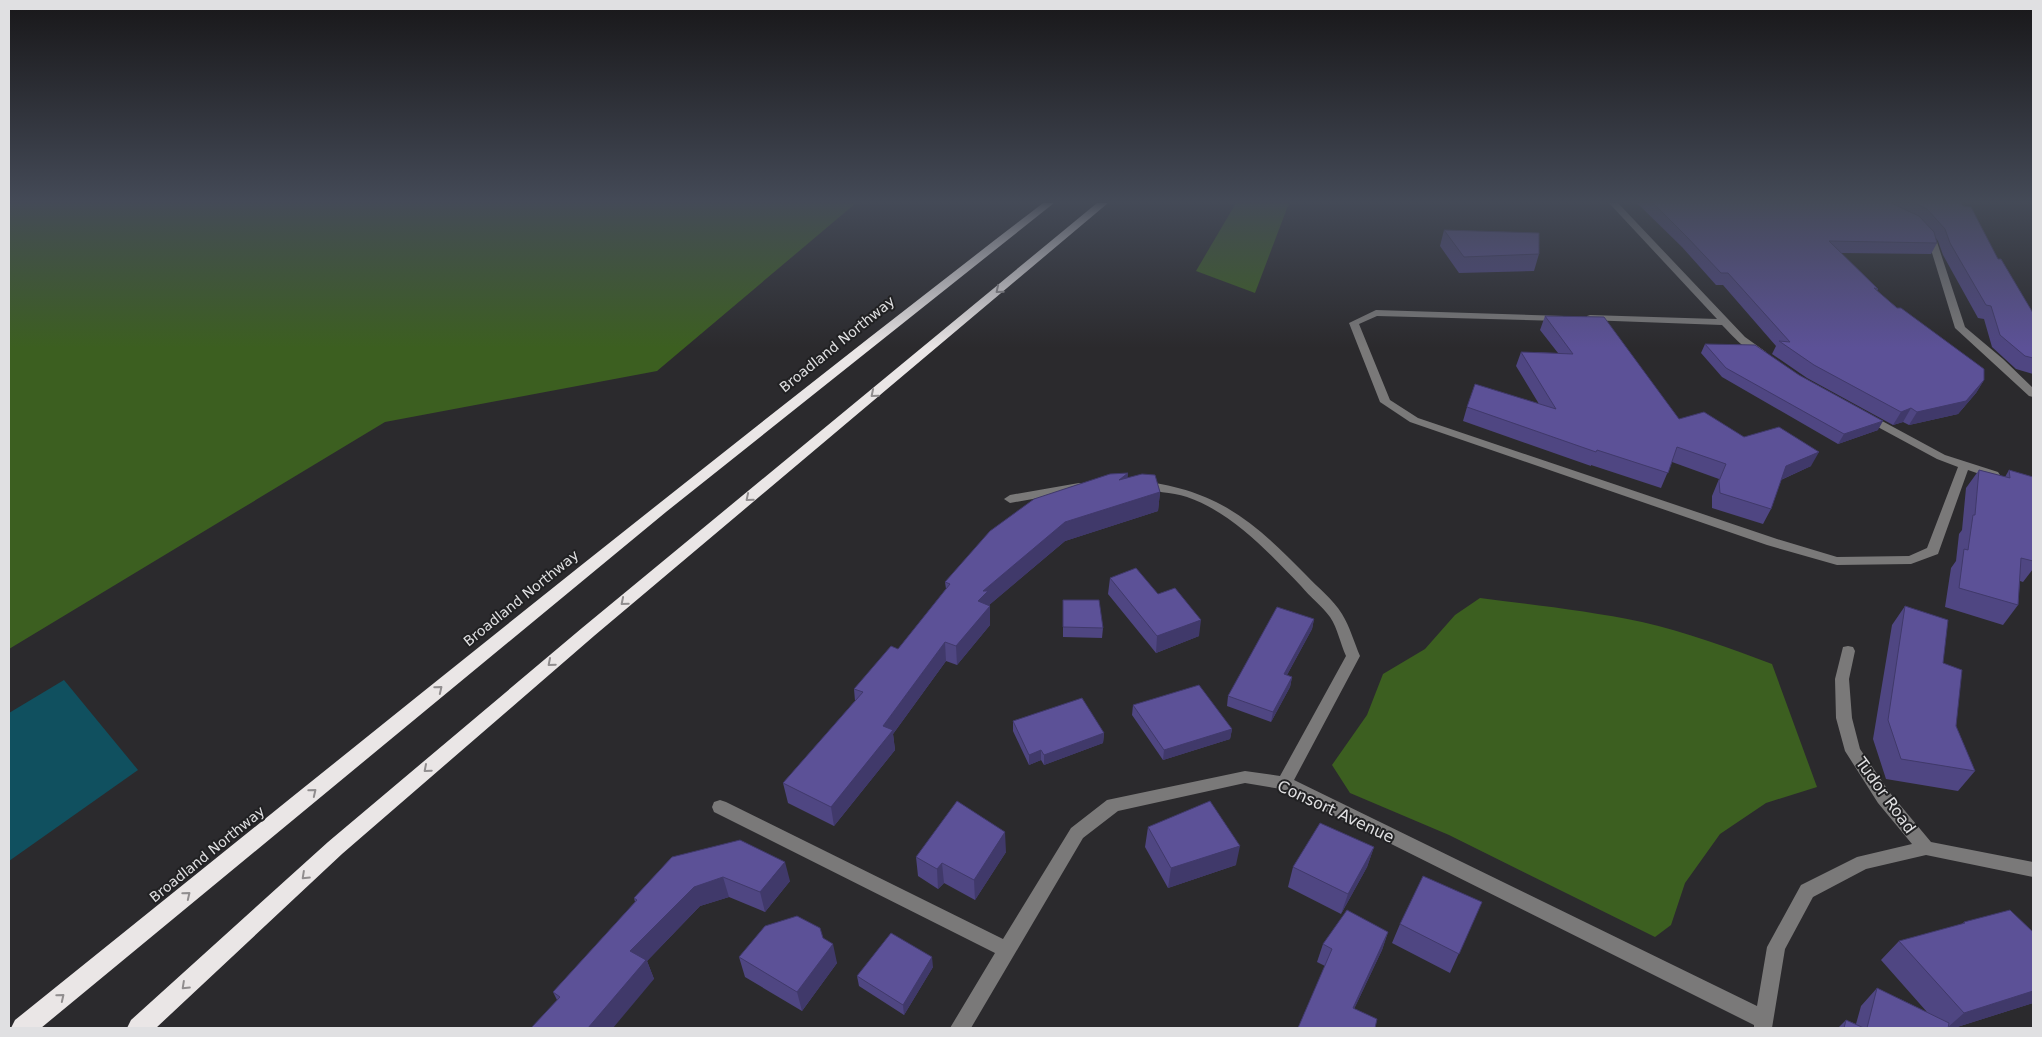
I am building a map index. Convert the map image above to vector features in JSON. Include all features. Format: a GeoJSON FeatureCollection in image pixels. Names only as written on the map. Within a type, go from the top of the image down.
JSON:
{"type":"FeatureCollection","features":[{"type":"Feature","properties":{"kind":"highway","name":"Broadland Northway"},"geometry":{"type":"LineString","coordinates":[[23,1028],[614,547],[986,251]]}},
{"type":"Feature","properties":{"kind":"highway"},"geometry":{"type":"LineString","coordinates":[[139,1028],[364,823],[588,632],[1045,251]]}},
{"type":"Feature","properties":{"kind":"street"},"geometry":{"type":"LineString","coordinates":[[1658,251],[1740,339],[1772,360]]}},
{"type":"Feature","properties":{"kind":"street"},"geometry":{"type":"LineString","coordinates":[[1936,251],[1960,328],[1999,361],[2033,394]]}},
{"type":"Feature","properties":{"kind":"street"},"geometry":{"type":"LineString","coordinates":[[1724,322],[1376,313],[1354,323],[1385,402],[1414,420],[1772,542],[1837,561],[1911,560],[1932,551],[1964,465]]}},
{"type":"Feature","properties":{"kind":"street"},"geometry":{"type":"LineString","coordinates":[[1854,410],[1941,457],[2006,477]]}},
{"type":"Feature","properties":{"kind":"street"},"geometry":{"type":"LineString","coordinates":[[1132,484],[1159,486],[1202,498],[1232,514],[1282,558],[1338,619],[1353,656],[1284,783]]}},
{"type":"Feature","properties":{"kind":"street"},"geometry":{"type":"LineString","coordinates":[[1010,499],[1078,487],[1096,486]]}},
{"type":"Feature","properties":{"kind":"street","name":"Tudor Road"},"geometry":{"type":"LineString","coordinates":[[1848,652],[1842,679],[1844,718],[1853,751],[1884,798],[1926,848]]}},
{"type":"Feature","properties":{"kind":"street","name":"Consort Avenue"},"geometry":{"type":"LineString","coordinates":[[960,1028],[1077,833],[1113,805],[1245,777],[1284,783],[1763,1024]]}},
{"type":"Feature","properties":{"kind":"street"},"geometry":{"type":"LineString","coordinates":[[720,807],[1007,950]]}},
{"type":"Feature","properties":{"kind":"street","name":"Tudor Road"},"geometry":{"type":"LineString","coordinates":[[1763,1024],[1776,948],[1807,890],[1863,862],[1926,848],[2033,870]]}},
{"type":"Feature","properties":{"kind":"green space"},"geometry":{"type":"Polygon","coordinates":[[[9,251],[799,251],[657,371],[385,422],[9,649],[9,251]]]}},
{"type":"Feature","properties":{"kind":"green space"},"geometry":{"type":"Polygon","coordinates":[[[1208,251],[1271,251],[1255,293],[1196,271],[1208,251]]]}},
{"type":"Feature","properties":{"kind":"green space"},"geometry":{"type":"Polygon","coordinates":[[[1480,598],[1582,611],[1642,622],[1691,635],[1772,664],[1817,787],[1766,803],[1720,834],[1685,883],[1671,925],[1655,937],[1449,835],[1350,793],[1332,765],[1367,715],[1383,674],[1425,649],[1455,615],[1480,598]]]}},
{"type":"Feature","properties":{"kind":"water"},"geometry":{"type":"Polygon","coordinates":[[[64,680],[138,770],[9,861],[9,713],[64,680]]]}},
{"type":"Feature","properties":{"kind":"building"},"geometry":{"type":"Polygon","coordinates":[[[1460,251],[1539,251],[1539,254],[1464,257],[1460,251]]]}},
{"type":"Feature","properties":{"kind":"building"},"geometry":{"type":"Polygon","coordinates":[[[1701,251],[1840,251],[1878,289],[1874,288],[1897,308],[1901,308],[1984,369],[1984,380],[1966,401],[1917,412],[1911,408],[1901,412],[1814,365],[1779,341],[1790,342],[1728,273],[1721,273],[1701,251]]]}},
{"type":"Feature","properties":{"kind":"building"},"geometry":{"type":"Polygon","coordinates":[[[1955,251],[1994,251],[1998,259],[2001,259],[2033,313],[2033,358],[2025,356],[2000,335],[1991,306],[1986,305],[1955,251]]]}},
{"type":"Feature","properties":{"kind":"building"},"geometry":{"type":"Polygon","coordinates":[[[1545,316],[1604,317],[1679,419],[1704,412],[1744,437],[1779,427],[1819,452],[1786,466],[1771,509],[1720,493],[1719,481],[1726,464],[1677,447],[1668,473],[1597,450],[1596,452],[1467,407],[1475,384],[1556,409],[1521,352],[1573,354],[1545,316]]]}},
{"type":"Feature","properties":{"kind":"building"},"geometry":{"type":"Polygon","coordinates":[[[1705,344],[1755,345],[1799,375],[1883,421],[1844,434],[1726,368],[1705,344]]]}},
{"type":"Feature","properties":{"kind":"building"},"geometry":{"type":"Polygon","coordinates":[[[1979,470],[2010,478],[2009,470],[2033,477],[2033,561],[2021,558],[2018,605],[1959,588],[1964,549],[1968,550],[1973,515],[1975,515],[1979,470]]]}},
{"type":"Feature","properties":{"kind":"building"},"geometry":{"type":"Polygon","coordinates":[[[1128,473],[1119,480],[1142,474],[1155,475],[1160,492],[1065,522],[983,591],[988,591],[978,601],[990,606],[956,646],[945,642],[883,726],[893,730],[831,807],[783,783],[863,692],[854,689],[891,646],[898,649],[950,584],[945,582],[990,531],[1034,499],[1110,474],[1128,473]]]}},
{"type":"Feature","properties":{"kind":"building"},"geometry":{"type":"Polygon","coordinates":[[[1136,568],[1158,594],[1175,588],[1201,620],[1157,636],[1110,578],[1136,568]]]}},
{"type":"Feature","properties":{"kind":"building"},"geometry":{"type":"Polygon","coordinates":[[[1063,600],[1099,600],[1103,628],[1063,627],[1063,600]]]}},
{"type":"Feature","properties":{"kind":"building"},"geometry":{"type":"Polygon","coordinates":[[[1905,606],[1948,620],[1943,663],[1962,670],[1956,726],[1975,771],[1901,759],[1888,720],[1905,606]]]}},
{"type":"Feature","properties":{"kind":"building"},"geometry":{"type":"Polygon","coordinates":[[[1277,607],[1314,619],[1284,674],[1292,677],[1273,712],[1228,696],[1277,607]]]}},
{"type":"Feature","properties":{"kind":"building"},"geometry":{"type":"Polygon","coordinates":[[[1199,685],[1232,729],[1164,750],[1133,705],[1199,685]]]}},
{"type":"Feature","properties":{"kind":"building"},"geometry":{"type":"Polygon","coordinates":[[[1082,698],[1104,733],[1044,755],[1041,750],[1029,755],[1013,721],[1082,698]]]}},
{"type":"Feature","properties":{"kind":"building"},"geometry":{"type":"Polygon","coordinates":[[[957,801],[1005,832],[974,880],[942,863],[937,869],[916,857],[957,801]]]}},
{"type":"Feature","properties":{"kind":"building"},"geometry":{"type":"Polygon","coordinates":[[[1210,801],[1240,846],[1171,868],[1148,827],[1210,801]]]}},
{"type":"Feature","properties":{"kind":"building"},"geometry":{"type":"Polygon","coordinates":[[[1320,823],[1374,847],[1348,894],[1293,867],[1320,823]]]}},
{"type":"Feature","properties":{"kind":"building"},"geometry":{"type":"Polygon","coordinates":[[[740,840],[785,862],[760,892],[723,877],[694,887],[630,951],[646,960],[588,1028],[531,1028],[560,997],[553,992],[637,900],[634,898],[672,857],[740,840]]]}},
{"type":"Feature","properties":{"kind":"building"},"geometry":{"type":"Polygon","coordinates":[[[1423,876],[1482,902],[1459,954],[1400,924],[1423,876]]]}},
{"type":"Feature","properties":{"kind":"building"},"geometry":{"type":"Polygon","coordinates":[[[1347,910],[1388,932],[1353,1008],[1377,1019],[1375,1028],[1298,1028],[1332,949],[1323,944],[1347,910]]]}},
{"type":"Feature","properties":{"kind":"building"},"geometry":{"type":"Polygon","coordinates":[[[2010,910],[2033,932],[2033,991],[1964,1013],[1899,941],[1964,922],[2010,910]]]}},
{"type":"Feature","properties":{"kind":"building"},"geometry":{"type":"Polygon","coordinates":[[[797,916],[820,928],[823,938],[833,944],[797,992],[739,957],[765,926],[797,916]]]}},
{"type":"Feature","properties":{"kind":"building"},"geometry":{"type":"Polygon","coordinates":[[[891,933],[932,957],[903,1005],[857,976],[891,933]]]}},
{"type":"Feature","properties":{"kind":"building"},"geometry":{"type":"Polygon","coordinates":[[[1877,988],[1949,1023],[1948,1028],[1867,1028],[1877,988]]]}},
{"type":"Feature","properties":{"kind":"building"},"geometry":{"type":"Polygon","coordinates":[[[1846,1020],[1864,1028],[1844,1028],[1846,1020]]]}}]}
